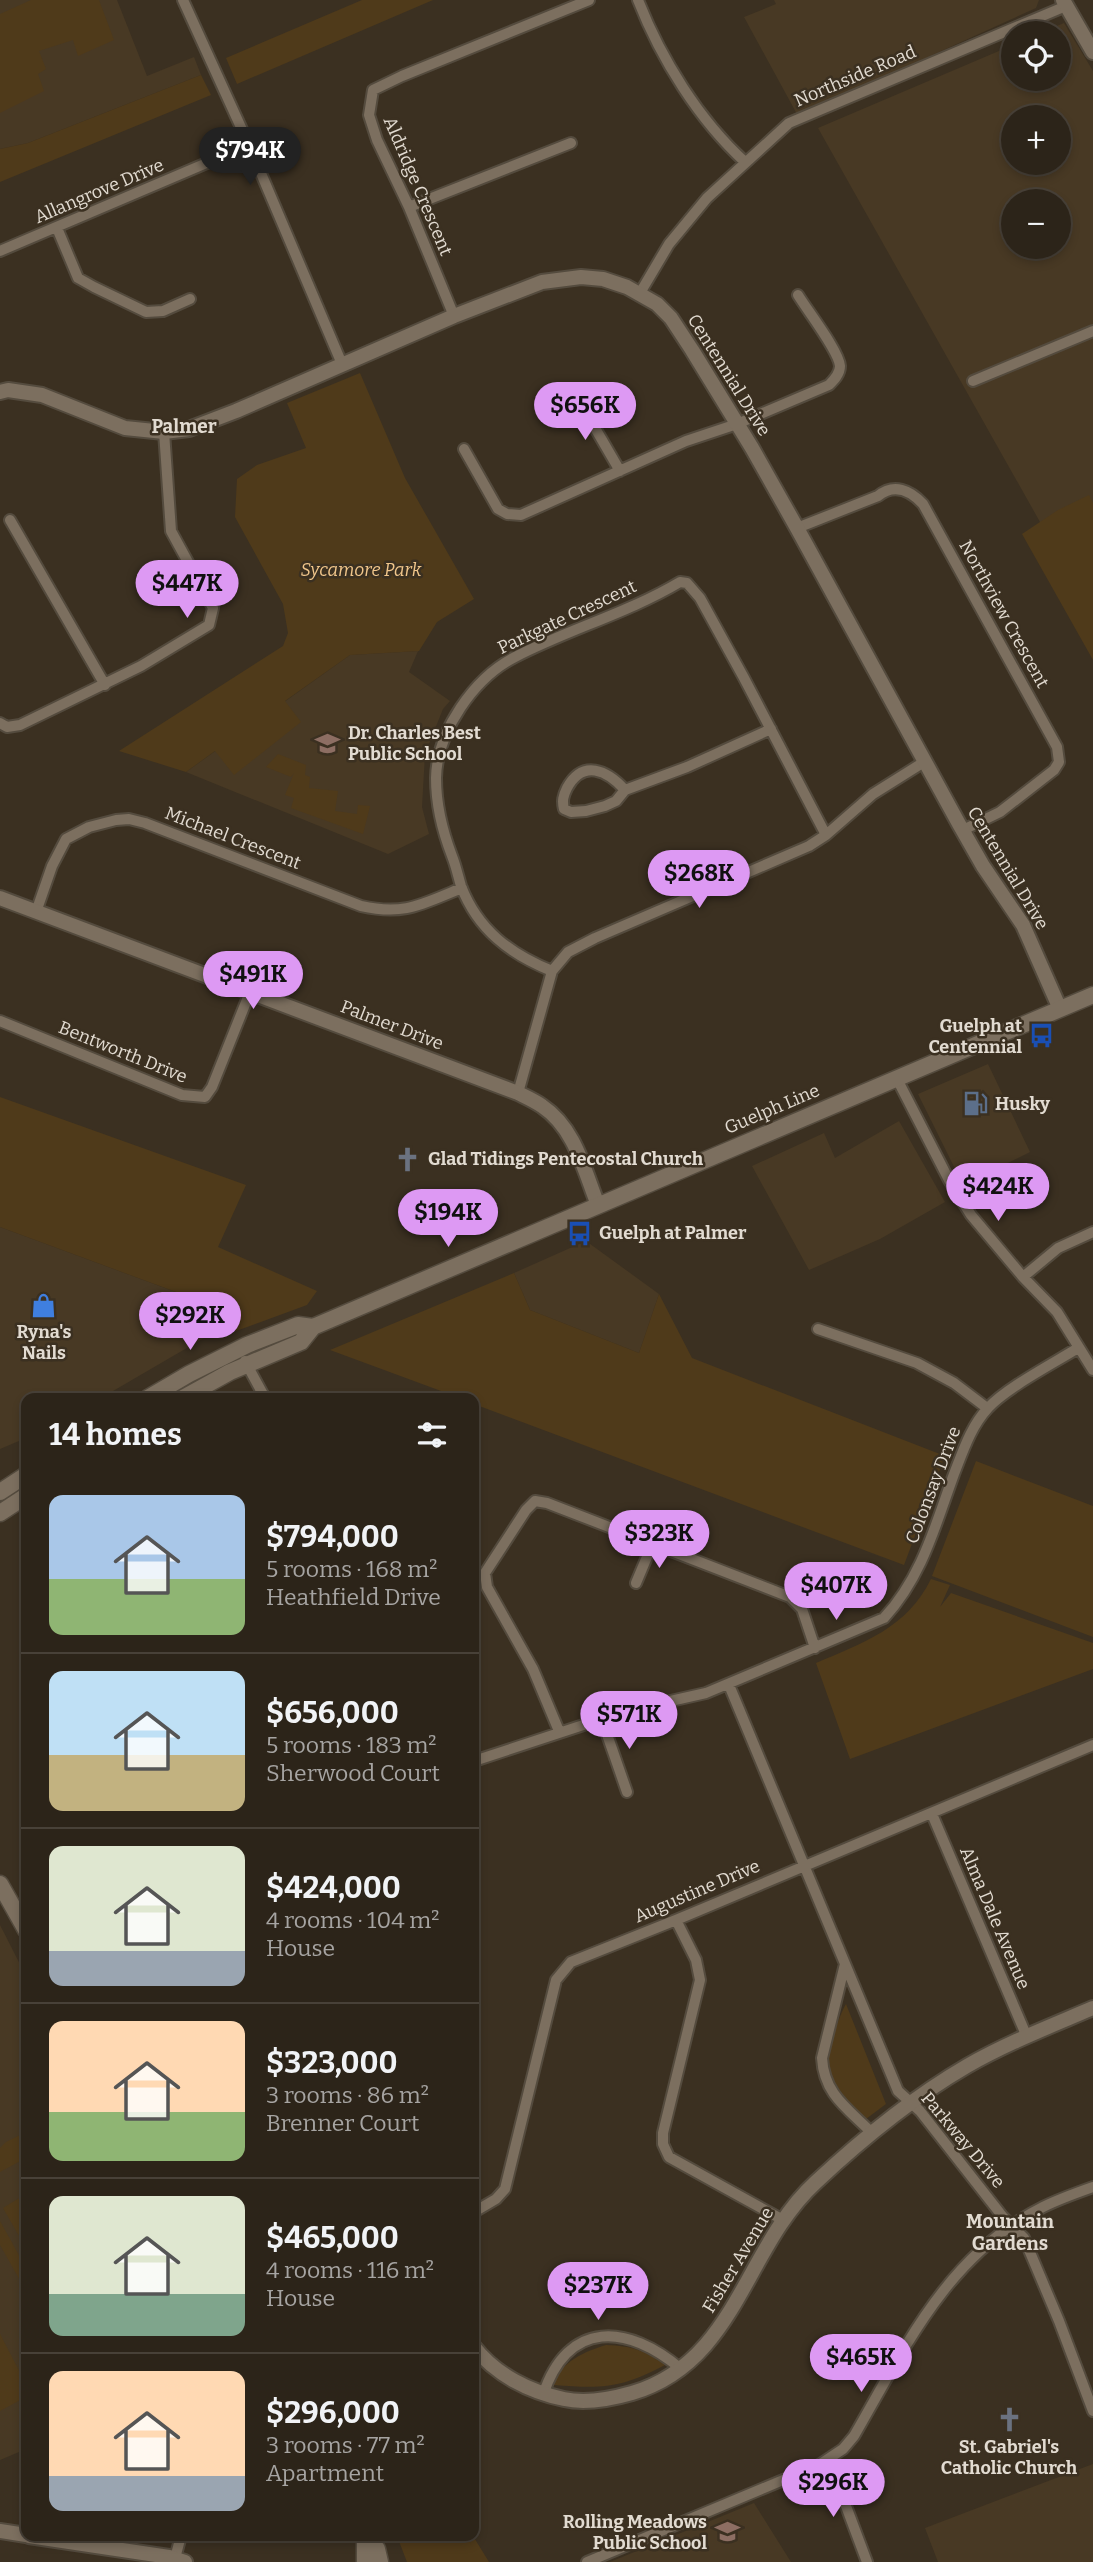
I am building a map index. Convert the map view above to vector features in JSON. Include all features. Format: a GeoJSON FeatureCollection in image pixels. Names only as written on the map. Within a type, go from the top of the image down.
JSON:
{"type":"FeatureCollection","features":[{"type":"Feature","properties":{"kind":"main road","name":"Guelph Line"},"geometry":{"type":"LineString","coordinates":[[157,1393],[239,1349],[298,1325],[313,1326],[1093,995]]}},
{"type":"Feature","properties":{"kind":"main road","name":"Guelph Line"},"geometry":{"type":"LineString","coordinates":[[193,1393],[247,1365],[301,1342],[313,1326]]}},
{"type":"Feature","properties":{"kind":"main road"},"geometry":{"type":"LineString","coordinates":[[0,1492],[21,1478]]}},
{"type":"Feature","properties":{"kind":"main road"},"geometry":{"type":"LineString","coordinates":[[0,1513],[21,1499]]}},
{"type":"Feature","properties":{"kind":"main road"},"geometry":{"type":"LineString","coordinates":[[0,1884],[21,1921]]}},
{"type":"Feature","properties":{"kind":"main road"},"geometry":{"type":"LineString","coordinates":[[365,2541],[365,2562]]}},
{"type":"Feature","properties":{"kind":"main road"},"geometry":{"type":"LineString","coordinates":[[370,2541],[377,2549],[380,2562]]}},
{"type":"Feature","properties":{"kind":"street"},"geometry":{"type":"LineString","coordinates":[[183,0],[249,145],[342,364]]}},
{"type":"Feature","properties":{"kind":"street","name":"Aldridge Crescent"},"geometry":{"type":"LineString","coordinates":[[454,316],[409,206],[377,140],[369,115],[373,90],[589,0]]}},
{"type":"Feature","properties":{"kind":"street"},"geometry":{"type":"LineString","coordinates":[[638,0],[659,46],[701,114],[719,139],[745,162]]}},
{"type":"Feature","properties":{"kind":"street"},"geometry":{"type":"LineString","coordinates":[[1065,3],[1093,52]]}},
{"type":"Feature","properties":{"kind":"street","name":"Northside Road"},"geometry":{"type":"LineString","coordinates":[[640,293],[668,244],[707,198],[789,123],[1065,3]]}},
{"type":"Feature","properties":{"kind":"street"},"geometry":{"type":"LineString","coordinates":[[409,206],[571,143]]}},
{"type":"Feature","properties":{"kind":"street","name":"Allangrove Drive"},"geometry":{"type":"LineString","coordinates":[[0,251],[249,145]]}},
{"type":"Feature","properties":{"kind":"street"},"geometry":{"type":"LineString","coordinates":[[57,228],[78,278],[94,287],[146,312],[163,311],[190,299]]}},
{"type":"Feature","properties":{"kind":"street","name":"Centennial Drive"},"geometry":{"type":"LineString","coordinates":[[0,392],[8,390],[42,395],[125,428],[164,432],[189,429],[454,316],[542,282],[565,277],[603,279],[640,293],[656,304],[680,330],[737,424],[984,866],[1023,925],[1060,1009]]}},
{"type":"Feature","properties":{"kind":"street"},"geometry":{"type":"LineString","coordinates":[[464,449],[498,509],[507,514],[521,515],[686,441],[737,424],[829,385],[837,377],[840,367],[835,353],[798,295]]}},
{"type":"Feature","properties":{"kind":"street"},"geometry":{"type":"LineString","coordinates":[[973,381],[1093,331]]}},
{"type":"Feature","properties":{"kind":"street"},"geometry":{"type":"LineString","coordinates":[[578,397],[620,471]]}},
{"type":"Feature","properties":{"kind":"street"},"geometry":{"type":"LineString","coordinates":[[0,723],[7,727],[20,725],[141,666],[209,625],[213,608],[171,531],[164,432]]}},
{"type":"Feature","properties":{"kind":"street","name":"Northview Crescent"},"geometry":{"type":"LineString","coordinates":[[797,528],[878,496],[887,489],[901,489],[915,495],[923,504],[1057,747],[1059,762],[1054,770],[1000,812],[964,830]]}},
{"type":"Feature","properties":{"kind":"street"},"geometry":{"type":"LineString","coordinates":[[10,520],[105,685]]}},
{"type":"Feature","properties":{"kind":"street","name":"Parkgate Crescent"},"geometry":{"type":"LineString","coordinates":[[552,971],[510,952],[482,923],[462,888],[438,812],[436,775],[444,742],[467,701],[488,676],[513,658],[604,620],[680,582],[688,583],[706,610],[827,835]]}},
{"type":"Feature","properties":{"kind":"street"},"geometry":{"type":"LineString","coordinates":[[625,790],[612,778],[589,769],[574,777],[564,792],[562,802],[564,809],[571,812],[586,811],[616,801],[625,790],[687,767],[771,729]]}},
{"type":"Feature","properties":{"kind":"street"},"geometry":{"type":"LineString","coordinates":[[517,1093],[552,971],[568,952],[808,846],[827,835],[873,794],[925,762]]}},
{"type":"Feature","properties":{"kind":"street","name":"Michael Crescent"},"geometry":{"type":"LineString","coordinates":[[36,912],[52,866],[66,839],[89,827],[129,819],[361,906],[384,911],[405,910],[462,888]]}},
{"type":"Feature","properties":{"kind":"street","name":"Palmer Drive"},"geometry":{"type":"LineString","coordinates":[[0,898],[517,1093],[542,1105],[563,1125],[571,1137],[598,1205]]}},
{"type":"Feature","properties":{"kind":"street","name":"Bentworth Drive"},"geometry":{"type":"LineString","coordinates":[[0,1021],[182,1096],[205,1097],[212,1087],[250,992]]}},
{"type":"Feature","properties":{"kind":"street"},"geometry":{"type":"LineString","coordinates":[[896,1077],[971,1214],[1057,1312],[1093,1370]]}},
{"type":"Feature","properties":{"kind":"street"},"geometry":{"type":"LineString","coordinates":[[1024,1277],[1058,1248],[1093,1232]]}},
{"type":"Feature","properties":{"kind":"street"},"geometry":{"type":"LineString","coordinates":[[818,1329],[917,1363],[954,1383],[987,1408]]}},
{"type":"Feature","properties":{"kind":"street","name":"Colonsay Drive"},"geometry":{"type":"LineString","coordinates":[[479,1759],[626,1711],[680,1701],[729,1685],[884,1618],[901,1599],[918,1572],[964,1447],[987,1408],[1001,1396],[1078,1348]]}},
{"type":"Feature","properties":{"kind":"street"},"geometry":{"type":"LineString","coordinates":[[239,1349],[262,1393]]}},
{"type":"Feature","properties":{"kind":"street"},"geometry":{"type":"LineString","coordinates":[[559,1731],[533,1669],[487,1587],[485,1573],[526,1510],[535,1501],[547,1503],[790,1597],[802,1609],[815,1648]]}},
{"type":"Feature","properties":{"kind":"street"},"geometry":{"type":"LineString","coordinates":[[636,1583],[652,1545]]}},
{"type":"Feature","properties":{"kind":"street","name":"Parkway Drive"},"geometry":{"type":"LineString","coordinates":[[729,1685],[898,2091],[920,2111],[1003,2217],[1024,2238],[1093,2411]]}},
{"type":"Feature","properties":{"kind":"street"},"geometry":{"type":"LineString","coordinates":[[602,1720],[627,1792]]}},
{"type":"Feature","properties":{"kind":"street","name":"Augustine Drive"},"geometry":{"type":"LineString","coordinates":[[479,2209],[496,2199],[505,2189],[556,1980],[571,1962],[1093,1745]]}},
{"type":"Feature","properties":{"kind":"street","name":"Alma Dale Avenue"},"geometry":{"type":"LineString","coordinates":[[932,1814],[1027,2037]]}},
{"type":"Feature","properties":{"kind":"street"},"geometry":{"type":"LineString","coordinates":[[676,1920],[696,1960],[700,1980],[663,2133],[663,2144],[669,2157],[783,2220]]}},
{"type":"Feature","properties":{"kind":"street"},"geometry":{"type":"LineString","coordinates":[[845,1964],[822,2058],[823,2074],[828,2088],[871,2132]]}},
{"type":"Feature","properties":{"kind":"street","name":"Fisher Avenue"},"geometry":{"type":"LineString","coordinates":[[479,2352],[496,2370],[543,2395],[576,2401],[604,2399],[642,2390],[666,2380],[710,2343],[783,2220],[813,2185],[871,2132],[910,2102],[969,2065],[1093,2008]]}},
{"type":"Feature","properties":{"kind":"street"},"geometry":{"type":"LineString","coordinates":[[587,2562],[819,2465],[843,2449],[854,2436],[930,2306],[947,2283],[1012,2225],[1043,2207],[1093,2187]]}},
{"type":"Feature","properties":{"kind":"street"},"geometry":{"type":"LineString","coordinates":[[543,2395],[549,2375],[564,2355],[588,2339],[610,2336],[642,2342],[662,2353],[681,2369]]}},
{"type":"Feature","properties":{"kind":"street"},"geometry":{"type":"LineString","coordinates":[[819,2465],[846,2506],[867,2562]]}},
{"type":"Feature","properties":{"kind":"street"},"geometry":{"type":"LineString","coordinates":[[0,2531],[21,2535]]}},
{"type":"Feature","properties":{"kind":"street"},"geometry":{"type":"LineString","coordinates":[[59,2541],[180,2560],[181,2541]]}},
{"type":"Feature","properties":{"kind":"shaded area"},"geometry":{"type":"Polygon","coordinates":[[[0,0],[117,0],[147,76],[194,57],[201,75],[28,143],[0,149],[0,0]]]}},
{"type":"Feature","properties":{"kind":"shaded area"},"geometry":{"type":"Polygon","coordinates":[[[774,0],[1039,0],[1036,8],[1007,21],[1001,21],[1001,24],[798,116],[744,17],[776,4],[774,0]]]}},
{"type":"Feature","properties":{"kind":"shaded area"},"geometry":{"type":"Polygon","coordinates":[[[1071,35],[1093,71],[1093,616],[818,128],[1001,50],[1001,91],[1071,91],[1071,35]]]}},
{"type":"Feature","properties":{"kind":"shaded area","name":"Dr. Charles Best Public School"},"geometry":{"type":"Polygon","coordinates":[[[418,651],[409,672],[450,701],[443,709],[425,754],[422,807],[429,834],[388,854],[186,772],[350,655],[418,651]]]}},
{"type":"Feature","properties":{"kind":"shaded area"},"geometry":{"type":"Polygon","coordinates":[[[988,1064],[1030,1152],[963,1185],[918,1094],[988,1064]]]}},
{"type":"Feature","properties":{"kind":"shaded area"},"geometry":{"type":"Polygon","coordinates":[[[899,1121],[945,1202],[880,1239],[809,1270],[752,1166],[824,1133],[835,1158],[899,1121]]]}},
{"type":"Feature","properties":{"kind":"shaded area"},"geometry":{"type":"Polygon","coordinates":[[[0,1227],[222,1309],[228,1324],[110,1393],[21,1393],[21,1440],[0,1449],[0,1227]]]}},
{"type":"Feature","properties":{"kind":"shaded area"},"geometry":{"type":"Polygon","coordinates":[[[586,1241],[659,1294],[639,1353],[530,1310],[514,1273],[586,1241]]]}},
{"type":"Feature","properties":{"kind":"shaded area"},"geometry":{"type":"Polygon","coordinates":[[[0,1925],[21,1966],[21,2451],[0,2460],[0,1925]]]}},
{"type":"Feature","properties":{"kind":"shaded area"},"geometry":{"type":"Polygon","coordinates":[[[1093,2464],[1093,2562],[938,2562],[925,2528],[1093,2464]]]}},
{"type":"Feature","properties":{"kind":"shaded area","name":"Rolling Meadows Public School"},"geometry":{"type":"Polygon","coordinates":[[[754,2503],[791,2562],[610,2562],[754,2503]]]}},
{"type":"Feature","properties":{"kind":"green space"},"geometry":{"type":"Polygon","coordinates":[[[31,0],[99,0],[114,40],[78,56],[73,40],[39,51],[46,69],[38,74],[44,91],[0,113],[0,14],[31,0]]]}},
{"type":"Feature","properties":{"kind":"green space"},"geometry":{"type":"Polygon","coordinates":[[[362,0],[433,0],[237,84],[226,58],[362,0]]]}},
{"type":"Feature","properties":{"kind":"green space"},"geometry":{"type":"Polygon","coordinates":[[[201,75],[211,95],[0,182],[0,149],[28,143],[201,75]]]}},
{"type":"Feature","properties":{"kind":"green space","name":"Sycamore Park"},"geometry":{"type":"Polygon","coordinates":[[[360,373],[405,478],[474,599],[437,622],[419,651],[350,655],[285,701],[301,722],[234,775],[215,751],[186,772],[119,751],[283,646],[288,633],[283,604],[235,517],[237,479],[257,465],[306,448],[287,403],[360,373]]]}},
{"type":"Feature","properties":{"kind":"green space"},"geometry":{"type":"Polygon","coordinates":[[[1089,495],[1093,503],[1093,660],[1022,534],[1058,510],[1089,495]]]}},
{"type":"Feature","properties":{"kind":"green space"},"geometry":{"type":"Polygon","coordinates":[[[278,754],[306,765],[305,775],[310,777],[309,788],[338,791],[335,811],[357,814],[358,805],[370,806],[363,834],[291,808],[294,798],[285,795],[294,773],[291,777],[266,767],[278,754]]]}},
{"type":"Feature","properties":{"kind":"green space"},"geometry":{"type":"Polygon","coordinates":[[[0,1097],[246,1185],[218,1247],[317,1291],[307,1305],[236,1331],[228,1324],[222,1309],[0,1227],[0,1097]]]}},
{"type":"Feature","properties":{"kind":"green space"},"geometry":{"type":"Polygon","coordinates":[[[514,1273],[530,1310],[639,1353],[659,1294],[692,1358],[945,1456],[904,1565],[479,1406],[479,1393],[446,1393],[330,1350],[514,1273]]]}},
{"type":"Feature","properties":{"kind":"green space"},"geometry":{"type":"Polygon","coordinates":[[[976,1461],[1093,1506],[1093,1637],[932,1576],[976,1461]]]}},
{"type":"Feature","properties":{"kind":"green space"},"geometry":{"type":"Polygon","coordinates":[[[931,1579],[950,1585],[940,1607],[951,1593],[1093,1643],[1093,1669],[850,1759],[816,1663],[867,1641],[896,1622],[910,1610],[931,1579]]]}},
{"type":"Feature","properties":{"kind":"green space"},"geometry":{"type":"Polygon","coordinates":[[[846,2004],[886,2104],[866,2119],[838,2093],[828,2076],[831,2044],[846,2004]]]}},
{"type":"Feature","properties":{"kind":"green space"},"geometry":{"type":"Polygon","coordinates":[[[21,2134],[21,2161],[0,2172],[0,2148],[21,2134]]]}},
{"type":"Feature","properties":{"kind":"green space"},"geometry":{"type":"Polygon","coordinates":[[[21,2197],[21,2239],[3,2208],[21,2197]]]}},
{"type":"Feature","properties":{"kind":"green space"},"geometry":{"type":"Polygon","coordinates":[[[0,2221],[21,2259],[21,2282],[0,2245],[0,2221]]]}},
{"type":"Feature","properties":{"kind":"green space"},"geometry":{"type":"Polygon","coordinates":[[[0,2334],[21,2374],[21,2400],[0,2411],[0,2334]]]}},
{"type":"Feature","properties":{"kind":"green space"},"geometry":{"type":"Polygon","coordinates":[[[606,2345],[637,2350],[665,2365],[612,2385],[554,2385],[562,2370],[574,2359],[606,2345]]]}},
{"type":"Feature","properties":{"kind":"green space"},"geometry":{"type":"Polygon","coordinates":[[[399,2541],[476,2541],[489,2562],[407,2562],[399,2541]]]}},
{"type":"Feature","properties":{"kind":"place","name":"Dr. Charles Best Public School"},"geometry":{"type":"Point","coordinates":[328,743]}},
{"type":"Feature","properties":{"kind":"place","name":"Guelph at Centennial"},"geometry":{"type":"Point","coordinates":[1042,1036]}},
{"type":"Feature","properties":{"kind":"place","name":"Husky"},"geometry":{"type":"Point","coordinates":[975,1104]}},
{"type":"Feature","properties":{"kind":"place","name":"Glad Tidings Pentecostal Church"},"geometry":{"type":"Point","coordinates":[408,1159]}},
{"type":"Feature","properties":{"kind":"place","name":"Guelph at Palmer"},"geometry":{"type":"Point","coordinates":[579,1233]}},
{"type":"Feature","properties":{"kind":"place","name":"Ryna's Nails"},"geometry":{"type":"Point","coordinates":[44,1305]}},
{"type":"Feature","properties":{"kind":"place","name":"St. Gabriel's Catholic Church"},"geometry":{"type":"Point","coordinates":[1009,2420]}},
{"type":"Feature","properties":{"kind":"place","name":"Rolling Meadows Public School"},"geometry":{"type":"Point","coordinates":[727,2532]}},
{"type":"Feature","properties":{"kind":"district","name":"Palmer"},"geometry":{"type":"Point","coordinates":[184,426]}},
{"type":"Feature","properties":{"kind":"district","name":"Mountain Gardens"},"geometry":{"type":"Point","coordinates":[1010,2232]}}]}
